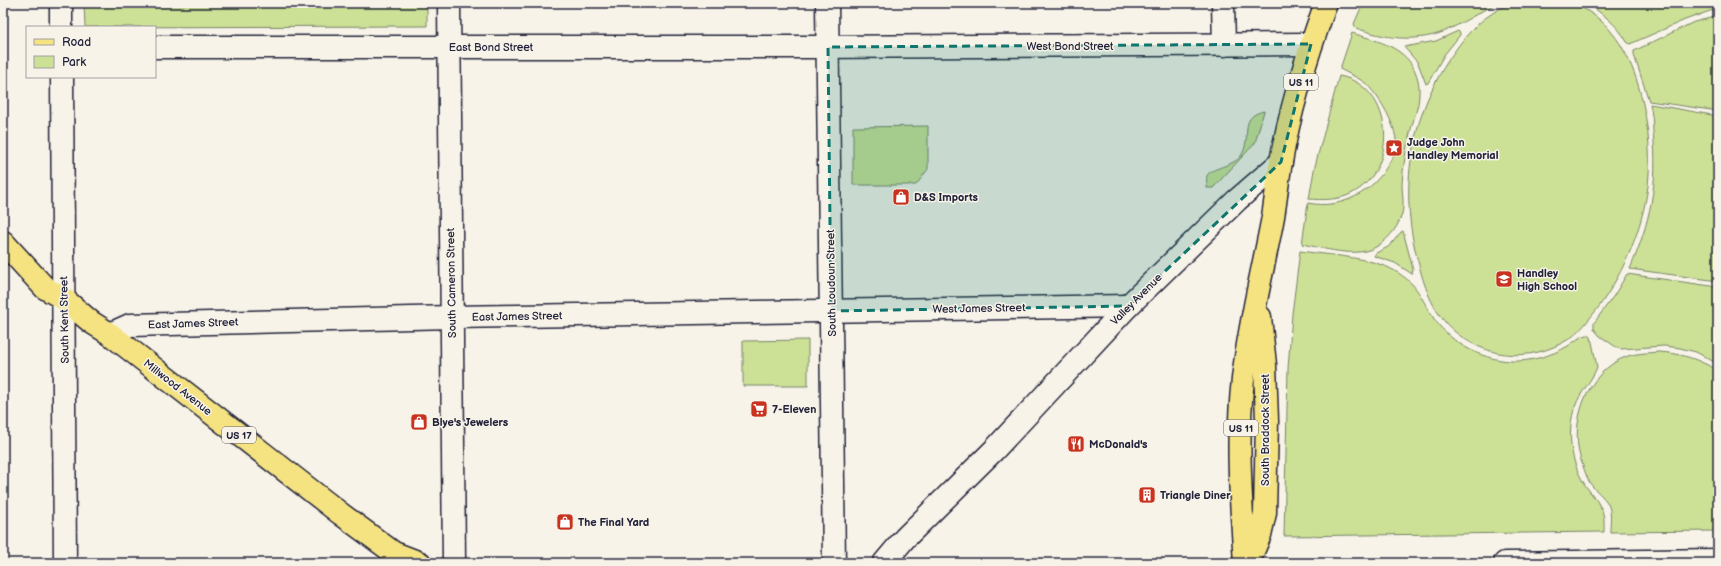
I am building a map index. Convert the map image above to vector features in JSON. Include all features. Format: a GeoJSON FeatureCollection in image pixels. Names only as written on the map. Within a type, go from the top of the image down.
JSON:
{"type":"FeatureCollection","features":[{"type":"Feature","properties":{"kind":"main road","name":"US 11"},"geometry":{"type":"LineString","coordinates":[[1281,162],[1290,117],[1311,44],[1326,3]]}},
{"type":"Feature","properties":{"kind":"main road","name":"South Braddock Street"},"geometry":{"type":"LineString","coordinates":[[1245,563],[1240,496],[1241,419],[1245,366],[1273,220],[1281,162]]}},
{"type":"Feature","properties":{"kind":"main road","name":"Millwood Avenue"},"geometry":{"type":"LineString","coordinates":[[3,242],[45,288],[64,299],[341,514],[394,553],[420,563]]}},
{"type":"Feature","properties":{"kind":"main road","name":"South Braddock Street"},"geometry":{"type":"LineString","coordinates":[[1248,563],[1260,535],[1264,513],[1266,468],[1265,365],[1258,294]]}},
{"type":"Feature","properties":{"kind":"street"},"geometry":{"type":"LineString","coordinates":[[61,3],[61,26]]}},
{"type":"Feature","properties":{"kind":"street","name":"South Cameron Street"},"geometry":{"type":"LineString","coordinates":[[449,3],[454,563]]}},
{"type":"Feature","properties":{"kind":"street","name":"South Loudoun Street"},"geometry":{"type":"LineString","coordinates":[[827,3],[834,563]]}},
{"type":"Feature","properties":{"kind":"street"},"geometry":{"type":"LineString","coordinates":[[1223,3],[1224,45]]}},
{"type":"Feature","properties":{"kind":"street","name":"West Bond Street"},"geometry":{"type":"LineString","coordinates":[[828,47],[1311,44]]}},
{"type":"Feature","properties":{"kind":"street","name":"East Bond Street"},"geometry":{"type":"LineString","coordinates":[[156,48],[828,47]]}},
{"type":"Feature","properties":{"kind":"street","name":"South Kent Street"},"geometry":{"type":"LineString","coordinates":[[62,78],[65,563]]}},
{"type":"Feature","properties":{"kind":"street","name":"Valley Avenue"},"geometry":{"type":"LineString","coordinates":[[884,563],[905,538],[994,450],[1128,306],[1237,200],[1281,162]]}},
{"type":"Feature","properties":{"kind":"street","name":"West James Street"},"geometry":{"type":"LineString","coordinates":[[831,311],[1128,306]]}},
{"type":"Feature","properties":{"kind":"street","name":"East James Street"},"geometry":{"type":"LineString","coordinates":[[110,334],[130,325],[452,317],[831,311]]}},
{"type":"Feature","properties":{"kind":"street"},"geometry":{"type":"LineString","coordinates":[[1505,563],[1718,560]]}},
{"type":"Feature","properties":{"kind":"highlighted area"},"geometry":{"type":"Polygon","coordinates":[[[1311,44],[1281,162],[1128,306],[831,311],[828,47],[1311,44]]]}},
{"type":"Feature","properties":{"kind":"green space"},"geometry":{"type":"Polygon","coordinates":[[[1552,2],[1573,4],[1585,9],[1605,24],[1620,44],[1636,78],[1646,118],[1649,145],[1648,186],[1641,219],[1624,265],[1616,280],[1585,325],[1569,339],[1546,350],[1522,355],[1498,353],[1478,346],[1459,335],[1441,317],[1431,301],[1421,274],[1409,213],[1409,187],[1415,136],[1433,87],[1446,64],[1466,36],[1481,21],[1511,3],[1552,2]]]}},
{"type":"Feature","properties":{"kind":"green space"},"geometry":{"type":"Polygon","coordinates":[[[84,3],[427,3],[427,26],[85,26],[84,3]]]}},
{"type":"Feature","properties":{"kind":"green space"},"geometry":{"type":"Polygon","coordinates":[[[1363,3],[1497,3],[1443,32],[1421,37],[1399,38],[1388,37],[1356,28],[1354,24],[1363,3]]]}},
{"type":"Feature","properties":{"kind":"green space"},"geometry":{"type":"Polygon","coordinates":[[[1586,3],[1718,3],[1718,10],[1710,11],[1685,20],[1630,44],[1609,20],[1586,3]]]}},
{"type":"Feature","properties":{"kind":"green space"},"geometry":{"type":"Polygon","coordinates":[[[1718,16],[1718,111],[1649,101],[1634,51],[1694,22],[1718,16]]]}},
{"type":"Feature","properties":{"kind":"green space"},"geometry":{"type":"Polygon","coordinates":[[[1458,31],[1460,35],[1444,55],[1426,84],[1418,63],[1404,47],[1436,41],[1458,31]]]}},
{"type":"Feature","properties":{"kind":"green space"},"geometry":{"type":"Polygon","coordinates":[[[1352,33],[1385,44],[1407,58],[1414,68],[1419,87],[1418,104],[1410,133],[1403,171],[1403,209],[1399,222],[1383,242],[1374,248],[1357,252],[1329,250],[1302,244],[1308,203],[1332,204],[1344,201],[1365,190],[1383,173],[1396,149],[1396,141],[1391,122],[1382,103],[1364,82],[1340,69],[1352,33]]]}},
{"type":"Feature","properties":{"kind":"green space"},"geometry":{"type":"Polygon","coordinates":[[[1339,76],[1358,83],[1372,96],[1381,113],[1384,132],[1383,151],[1376,170],[1364,185],[1346,196],[1319,200],[1309,199],[1314,170],[1339,76]]]}},
{"type":"Feature","properties":{"kind":"green space"},"geometry":{"type":"Polygon","coordinates":[[[1650,104],[1718,116],[1718,281],[1630,269],[1648,218],[1654,185],[1655,151],[1650,104]]]}},
{"type":"Feature","properties":{"kind":"green space"},"geometry":{"type":"Polygon","coordinates":[[[1264,111],[1255,143],[1213,188],[1207,188],[1207,177],[1209,173],[1233,162],[1241,156],[1246,142],[1248,123],[1256,114],[1264,111]]]}},
{"type":"Feature","properties":{"kind":"green space"},"geometry":{"type":"Polygon","coordinates":[[[928,126],[928,169],[916,185],[853,185],[853,127],[928,126]]]}},
{"type":"Feature","properties":{"kind":"green space"},"geometry":{"type":"Polygon","coordinates":[[[1403,231],[1413,269],[1412,274],[1395,263],[1374,256],[1376,253],[1388,247],[1403,231]]]}},
{"type":"Feature","properties":{"kind":"green space"},"geometry":{"type":"Polygon","coordinates":[[[1300,251],[1336,255],[1362,260],[1385,266],[1395,271],[1413,285],[1438,324],[1446,332],[1465,347],[1487,357],[1510,361],[1540,358],[1555,353],[1580,337],[1589,335],[1591,337],[1597,367],[1575,407],[1570,434],[1572,452],[1577,470],[1599,504],[1603,514],[1604,532],[1284,536],[1288,369],[1292,314],[1300,251]]]}},
{"type":"Feature","properties":{"kind":"green space"},"geometry":{"type":"Polygon","coordinates":[[[1627,274],[1718,287],[1718,364],[1696,352],[1680,348],[1664,346],[1621,349],[1600,336],[1594,329],[1594,323],[1615,294],[1627,274]]]}},
{"type":"Feature","properties":{"kind":"green space"},"geometry":{"type":"Polygon","coordinates":[[[808,340],[808,386],[743,386],[743,341],[808,340]]]}},
{"type":"Feature","properties":{"kind":"green space"},"geometry":{"type":"Polygon","coordinates":[[[1658,352],[1689,357],[1718,371],[1718,531],[1610,532],[1610,514],[1608,504],[1594,489],[1587,477],[1579,451],[1577,434],[1583,402],[1591,387],[1601,374],[1613,363],[1632,355],[1658,352]]]}},
{"type":"Feature","properties":{"kind":"place","name":"Judge John Handley Memorial"},"geometry":{"type":"Point","coordinates":[1394,148]}},
{"type":"Feature","properties":{"kind":"place","name":"D&S Imports"},"geometry":{"type":"Point","coordinates":[901,197]}},
{"type":"Feature","properties":{"kind":"place","name":"Handley High School"},"geometry":{"type":"Point","coordinates":[1504,279]}},
{"type":"Feature","properties":{"kind":"place","name":"7-Eleven"},"geometry":{"type":"Point","coordinates":[759,409]}},
{"type":"Feature","properties":{"kind":"place","name":"Blye's Jewelers"},"geometry":{"type":"Point","coordinates":[419,422]}},
{"type":"Feature","properties":{"kind":"place","name":"McDonald's"},"geometry":{"type":"Point","coordinates":[1076,444]}},
{"type":"Feature","properties":{"kind":"place","name":"Triangle Diner"},"geometry":{"type":"Point","coordinates":[1147,495]}},
{"type":"Feature","properties":{"kind":"place","name":"The Final Yard"},"geometry":{"type":"Point","coordinates":[565,522]}}]}
